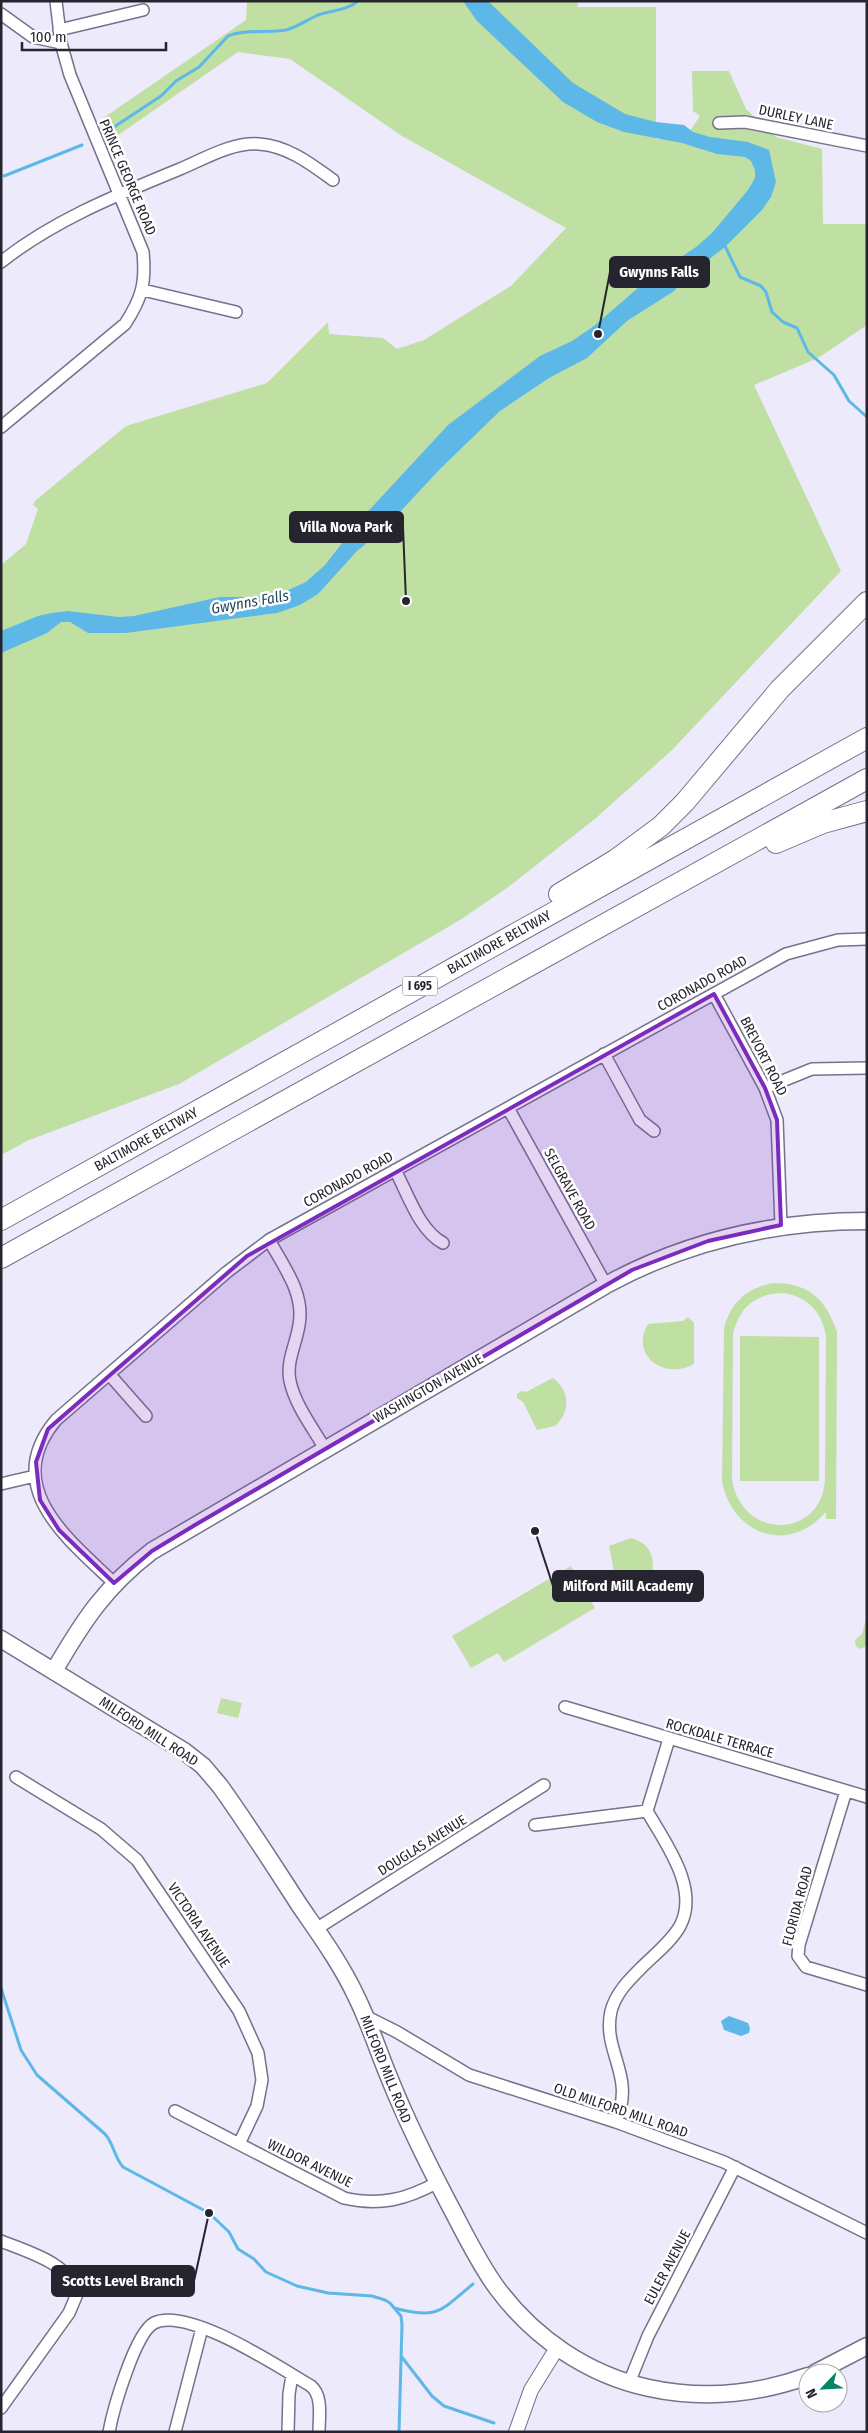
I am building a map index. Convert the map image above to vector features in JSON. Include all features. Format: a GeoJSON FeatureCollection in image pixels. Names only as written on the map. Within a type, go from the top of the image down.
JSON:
{"type":"FeatureCollection","features":[{"type":"Feature","properties":{"kind":"highway"},"geometry":{"type":"LineString","coordinates":[[319,1043],[534,908],[616,860],[654,832],[685,802],[780,689],[867,602]]}},
{"type":"Feature","properties":{"kind":"highway","name":"BALTIMORE BELTWAY"},"geometry":{"type":"LineString","coordinates":[[1,1220],[867,738]]}},
{"type":"Feature","properties":{"kind":"highway","name":"I 695"},"geometry":{"type":"LineString","coordinates":[[1,1258],[867,779]]}},
{"type":"Feature","properties":{"kind":"highway"},"geometry":{"type":"LineString","coordinates":[[691,877],[748,858],[804,830],[867,811]]}},
{"type":"Feature","properties":{"kind":"main road","name":"WASHINGTON AVENUE"},"geometry":{"type":"LineString","coordinates":[[54,1671],[94,1606],[114,1583],[152,1551],[632,1270],[683,1249],[731,1235],[780,1225],[867,1221]]}},
{"type":"Feature","properties":{"kind":"main road","name":"MILFORD MILL ROAD"},"geometry":{"type":"LineString","coordinates":[[1,1639],[184,1751],[203,1766],[239,1812],[345,1975],[365,2016],[412,2133],[496,2287],[526,2321],[558,2348],[586,2365],[629,2383],[684,2394],[722,2395],[769,2388],[798,2379]]}},
{"type":"Feature","properties":{"kind":"main road"},"geometry":{"type":"LineString","coordinates":[[834,2363],[867,2346]]}},
{"type":"Feature","properties":{"kind":"street","name":"PRINCE GEORGE ROAD"},"geometry":{"type":"LineString","coordinates":[[1,427],[125,324],[136,307],[143,290],[145,273],[143,252],[83,110],[61,43],[56,1]]}},
{"type":"Feature","properties":{"kind":"street"},"geometry":{"type":"LineString","coordinates":[[59,30],[144,10]]}},
{"type":"Feature","properties":{"kind":"street"},"geometry":{"type":"LineString","coordinates":[[1,14],[33,38],[61,43]]}},
{"type":"Feature","properties":{"kind":"street","name":"DURLEY LANE"},"geometry":{"type":"LineString","coordinates":[[719,123],[745,122],[867,146]]}},
{"type":"Feature","properties":{"kind":"street"},"geometry":{"type":"LineString","coordinates":[[1,262],[52,227],[119,194],[215,154],[247,145],[258,144],[286,151],[304,159],[333,180]]}},
{"type":"Feature","properties":{"kind":"street"},"geometry":{"type":"LineString","coordinates":[[143,290],[236,312]]}},
{"type":"Feature","properties":{"kind":"street","name":"CORONADO ROAD"},"geometry":{"type":"LineString","coordinates":[[114,1583],[52,1522],[40,1500],[35,1476],[38,1450],[48,1429],[227,1272],[270,1240],[604,1054],[800,948],[838,940],[867,939]]}},
{"type":"Feature","properties":{"kind":"street","name":"BREVORT ROAD"},"geometry":{"type":"LineString","coordinates":[[714,994],[765,1088],[777,1120],[779,1137],[780,1225]]}},
{"type":"Feature","properties":{"kind":"street"},"geometry":{"type":"LineString","coordinates":[[604,1054],[640,1120],[654,1131]]}},
{"type":"Feature","properties":{"kind":"street"},"geometry":{"type":"LineString","coordinates":[[765,1088],[799,1073],[812,1070],[867,1068]]}},
{"type":"Feature","properties":{"kind":"street","name":"SELGRAVE ROAD"},"geometry":{"type":"LineString","coordinates":[[508,1108],[606,1285]]}},
{"type":"Feature","properties":{"kind":"street"},"geometry":{"type":"LineString","coordinates":[[395,1170],[425,1227],[436,1239],[443,1243]]}},
{"type":"Feature","properties":{"kind":"street"},"geometry":{"type":"LineString","coordinates":[[270,1240],[299,1298],[300,1319],[289,1362],[290,1381],[297,1400],[325,1449]]}},
{"type":"Feature","properties":{"kind":"street"},"geometry":{"type":"LineString","coordinates":[[109,1374],[146,1416]]}},
{"type":"Feature","properties":{"kind":"street"},"geometry":{"type":"LineString","coordinates":[[1,1484],[35,1476]]}},
{"type":"Feature","properties":{"kind":"street","name":"ROCKDALE TERRACE"},"geometry":{"type":"LineString","coordinates":[[565,1707],[867,1797]]}},
{"type":"Feature","properties":{"kind":"street"},"geometry":{"type":"LineString","coordinates":[[616,2122],[621,2109],[623,2086],[609,2032],[615,2000],[628,1982],[679,1928],[685,1907],[682,1877],[647,1811],[669,1739]]}},
{"type":"Feature","properties":{"kind":"street","name":"VICTORIA AVENUE"},"geometry":{"type":"LineString","coordinates":[[16,1777],[101,1830],[137,1860],[239,2011],[258,2053],[262,2080],[257,2106],[239,2144]]}},
{"type":"Feature","properties":{"kind":"street","name":"DOUGLAS AVENUE"},"geometry":{"type":"LineString","coordinates":[[316,1929],[544,1785]]}},
{"type":"Feature","properties":{"kind":"street","name":"FLORIDA ROAD"},"geometry":{"type":"LineString","coordinates":[[846,1791],[799,1945],[798,1956],[806,1967],[867,1985]]}},
{"type":"Feature","properties":{"kind":"street"},"geometry":{"type":"LineString","coordinates":[[535,1825],[647,1811]]}},
{"type":"Feature","properties":{"kind":"street","name":"OLD MILFORD MILL ROAD"},"geometry":{"type":"LineString","coordinates":[[365,2016],[397,2032],[469,2075],[616,2122],[735,2167],[867,2233]]}},
{"type":"Feature","properties":{"kind":"street","name":"WILDOR AVENUE"},"geometry":{"type":"LineString","coordinates":[[175,2111],[330,2192],[357,2201],[394,2201],[409,2197],[438,2182]]}},
{"type":"Feature","properties":{"kind":"street","name":"EULER AVENUE"},"geometry":{"type":"LineString","coordinates":[[629,2383],[638,2356],[735,2167]]}},
{"type":"Feature","properties":{"kind":"street"},"geometry":{"type":"LineString","coordinates":[[1,2241],[61,2269],[72,2279],[77,2294],[76,2301],[1,2408]]}},
{"type":"Feature","properties":{"kind":"street"},"geometry":{"type":"LineString","coordinates":[[108,2432],[129,2366],[148,2328],[159,2322],[173,2320],[202,2328],[233,2340],[311,2386],[317,2394],[319,2432]]}},
{"type":"Feature","properties":{"kind":"street"},"geometry":{"type":"LineString","coordinates":[[175,2432],[202,2328]]}},
{"type":"Feature","properties":{"kind":"street"},"geometry":{"type":"LineString","coordinates":[[516,2432],[531,2390],[558,2348]]}},
{"type":"Feature","properties":{"kind":"street"},"geometry":{"type":"LineString","coordinates":[[288,2432],[288,2394],[292,2375]]}},
{"type":"Feature","properties":{"kind":"highlighted area"},"geometry":{"type":"Polygon","coordinates":[[[714,994],[765,1088],[777,1120],[781,1225],[708,1241],[632,1270],[195,1525],[152,1551],[114,1583],[59,1530],[40,1500],[36,1462],[48,1429],[247,1256],[714,994]]]}},
{"type":"Feature","properties":{"kind":"green space"},"geometry":{"type":"Polygon","coordinates":[[[247,1],[578,1],[578,7],[656,7],[656,139],[690,131],[700,116],[693,111],[692,71],[729,71],[746,109],[776,137],[822,149],[823,224],[867,224],[867,325],[818,358],[754,385],[841,571],[672,750],[596,818],[507,888],[460,920],[179,1084],[29,1140],[1,1155],[1,565],[26,544],[38,509],[33,505],[36,500],[126,426],[267,383],[328,322],[329,334],[383,338],[397,349],[424,340],[511,286],[566,228],[402,136],[290,59],[238,52],[111,140],[102,119],[246,20],[247,1]]]}},
{"type":"Feature","properties":{"kind":"green space"},"geometry":{"type":"Polygon","coordinates":[[[773,1283],[797,1286],[814,1295],[827,1310],[837,1332],[836,1519],[826,1519],[826,1512],[811,1525],[795,1533],[779,1535],[764,1533],[750,1526],[738,1515],[728,1500],[722,1482],[724,1328],[731,1311],[741,1298],[755,1288],[773,1283]],[[784,1293],[774,1294],[750,1303],[740,1316],[733,1334],[732,1480],[739,1500],[751,1514],[765,1522],[781,1525],[797,1522],[810,1513],[820,1499],[825,1480],[826,1336],[817,1313],[807,1302],[784,1293]]]}},
{"type":"Feature","properties":{"kind":"green space"},"geometry":{"type":"Polygon","coordinates":[[[688,1317],[694,1323],[694,1364],[672,1369],[662,1367],[653,1362],[643,1346],[643,1335],[648,1324],[683,1321],[688,1317]]]}},
{"type":"Feature","properties":{"kind":"green space"},"geometry":{"type":"Polygon","coordinates":[[[740,1336],[819,1337],[819,1481],[740,1481],[740,1336]]]}},
{"type":"Feature","properties":{"kind":"green space"},"geometry":{"type":"Polygon","coordinates":[[[553,1378],[563,1389],[566,1408],[555,1426],[537,1430],[523,1402],[517,1398],[517,1394],[521,1391],[526,1392],[553,1378]]]}},
{"type":"Feature","properties":{"kind":"green space"},"geometry":{"type":"Polygon","coordinates":[[[631,1538],[638,1540],[650,1553],[653,1564],[651,1577],[622,1581],[617,1585],[613,1581],[615,1576],[609,1546],[631,1538]]]}},
{"type":"Feature","properties":{"kind":"green space"},"geometry":{"type":"Polygon","coordinates":[[[571,1566],[595,1608],[504,1662],[498,1653],[471,1668],[452,1636],[571,1566]]]}},
{"type":"Feature","properties":{"kind":"green space"},"geometry":{"type":"Polygon","coordinates":[[[867,1616],[867,1646],[860,1649],[856,1646],[855,1640],[862,1634],[867,1616]]]}},
{"type":"Feature","properties":{"kind":"green space"},"geometry":{"type":"Polygon","coordinates":[[[221,1698],[242,1703],[238,1718],[217,1713],[221,1698]]]}},
{"type":"Feature","properties":{"kind":"water","name":"Gwynns Falls"},"geometry":{"type":"Polygon","coordinates":[[[463,1],[488,1],[573,83],[625,114],[656,122],[684,125],[693,132],[710,137],[748,142],[769,150],[776,182],[771,197],[762,210],[725,247],[695,270],[674,291],[627,321],[587,358],[549,378],[500,411],[441,468],[385,528],[357,551],[318,594],[300,605],[277,613],[126,633],[88,633],[70,622],[61,622],[47,633],[1,653],[1,631],[38,616],[68,611],[119,617],[134,616],[220,597],[255,597],[284,592],[306,582],[325,565],[361,519],[448,425],[540,356],[572,341],[594,326],[646,281],[696,247],[712,233],[748,190],[755,178],[755,170],[751,161],[745,157],[717,154],[682,143],[624,132],[597,122],[563,102],[477,21],[463,1]]]}},
{"type":"Feature","properties":{"kind":"water"},"geometry":{"type":"Polygon","coordinates":[[[729,2016],[748,2023],[749,2033],[741,2036],[724,2030],[721,2021],[729,2016]]]}},
{"type":"Feature","properties":{"kind":"waterway"},"geometry":{"type":"LineString","coordinates":[[111,129],[161,96],[176,81],[199,67],[228,36],[248,32],[286,30],[318,15],[344,9],[358,1]]}},
{"type":"Feature","properties":{"kind":"waterway"},"geometry":{"type":"LineString","coordinates":[[4,176],[82,145]]}},
{"type":"Feature","properties":{"kind":"waterway"},"geometry":{"type":"LineString","coordinates":[[724,244],[740,277],[761,286],[766,292],[772,312],[783,322],[797,328],[808,352],[834,375],[849,401],[867,417]]}},
{"type":"Feature","properties":{"kind":"waterway"},"geometry":{"type":"LineString","coordinates":[[1,1988],[21,2050],[37,2075],[105,2134],[123,2167],[209,2213],[229,2232],[238,2249],[254,2259],[266,2272],[297,2286],[328,2293],[372,2296],[390,2303],[401,2316],[402,2325],[399,2432]]}},
{"type":"Feature","properties":{"kind":"waterway"},"geometry":{"type":"LineString","coordinates":[[394,2308],[421,2313],[438,2311],[473,2284]]}},
{"type":"Feature","properties":{"kind":"waterway"},"geometry":{"type":"LineString","coordinates":[[401,2356],[432,2396],[444,2406],[494,2423]]}},
{"type":"Feature","properties":{"kind":"place","name":"Gwynns Falls"},"geometry":{"type":"Point","coordinates":[598,334]}},
{"type":"Feature","properties":{"kind":"place","name":"Villa Nova Park"},"geometry":{"type":"Point","coordinates":[406,601]}},
{"type":"Feature","properties":{"kind":"place","name":"Milford Mill Academy"},"geometry":{"type":"Point","coordinates":[535,1531]}},
{"type":"Feature","properties":{"kind":"place","name":"Scotts Level Branch"},"geometry":{"type":"Point","coordinates":[209,2213]}}]}
